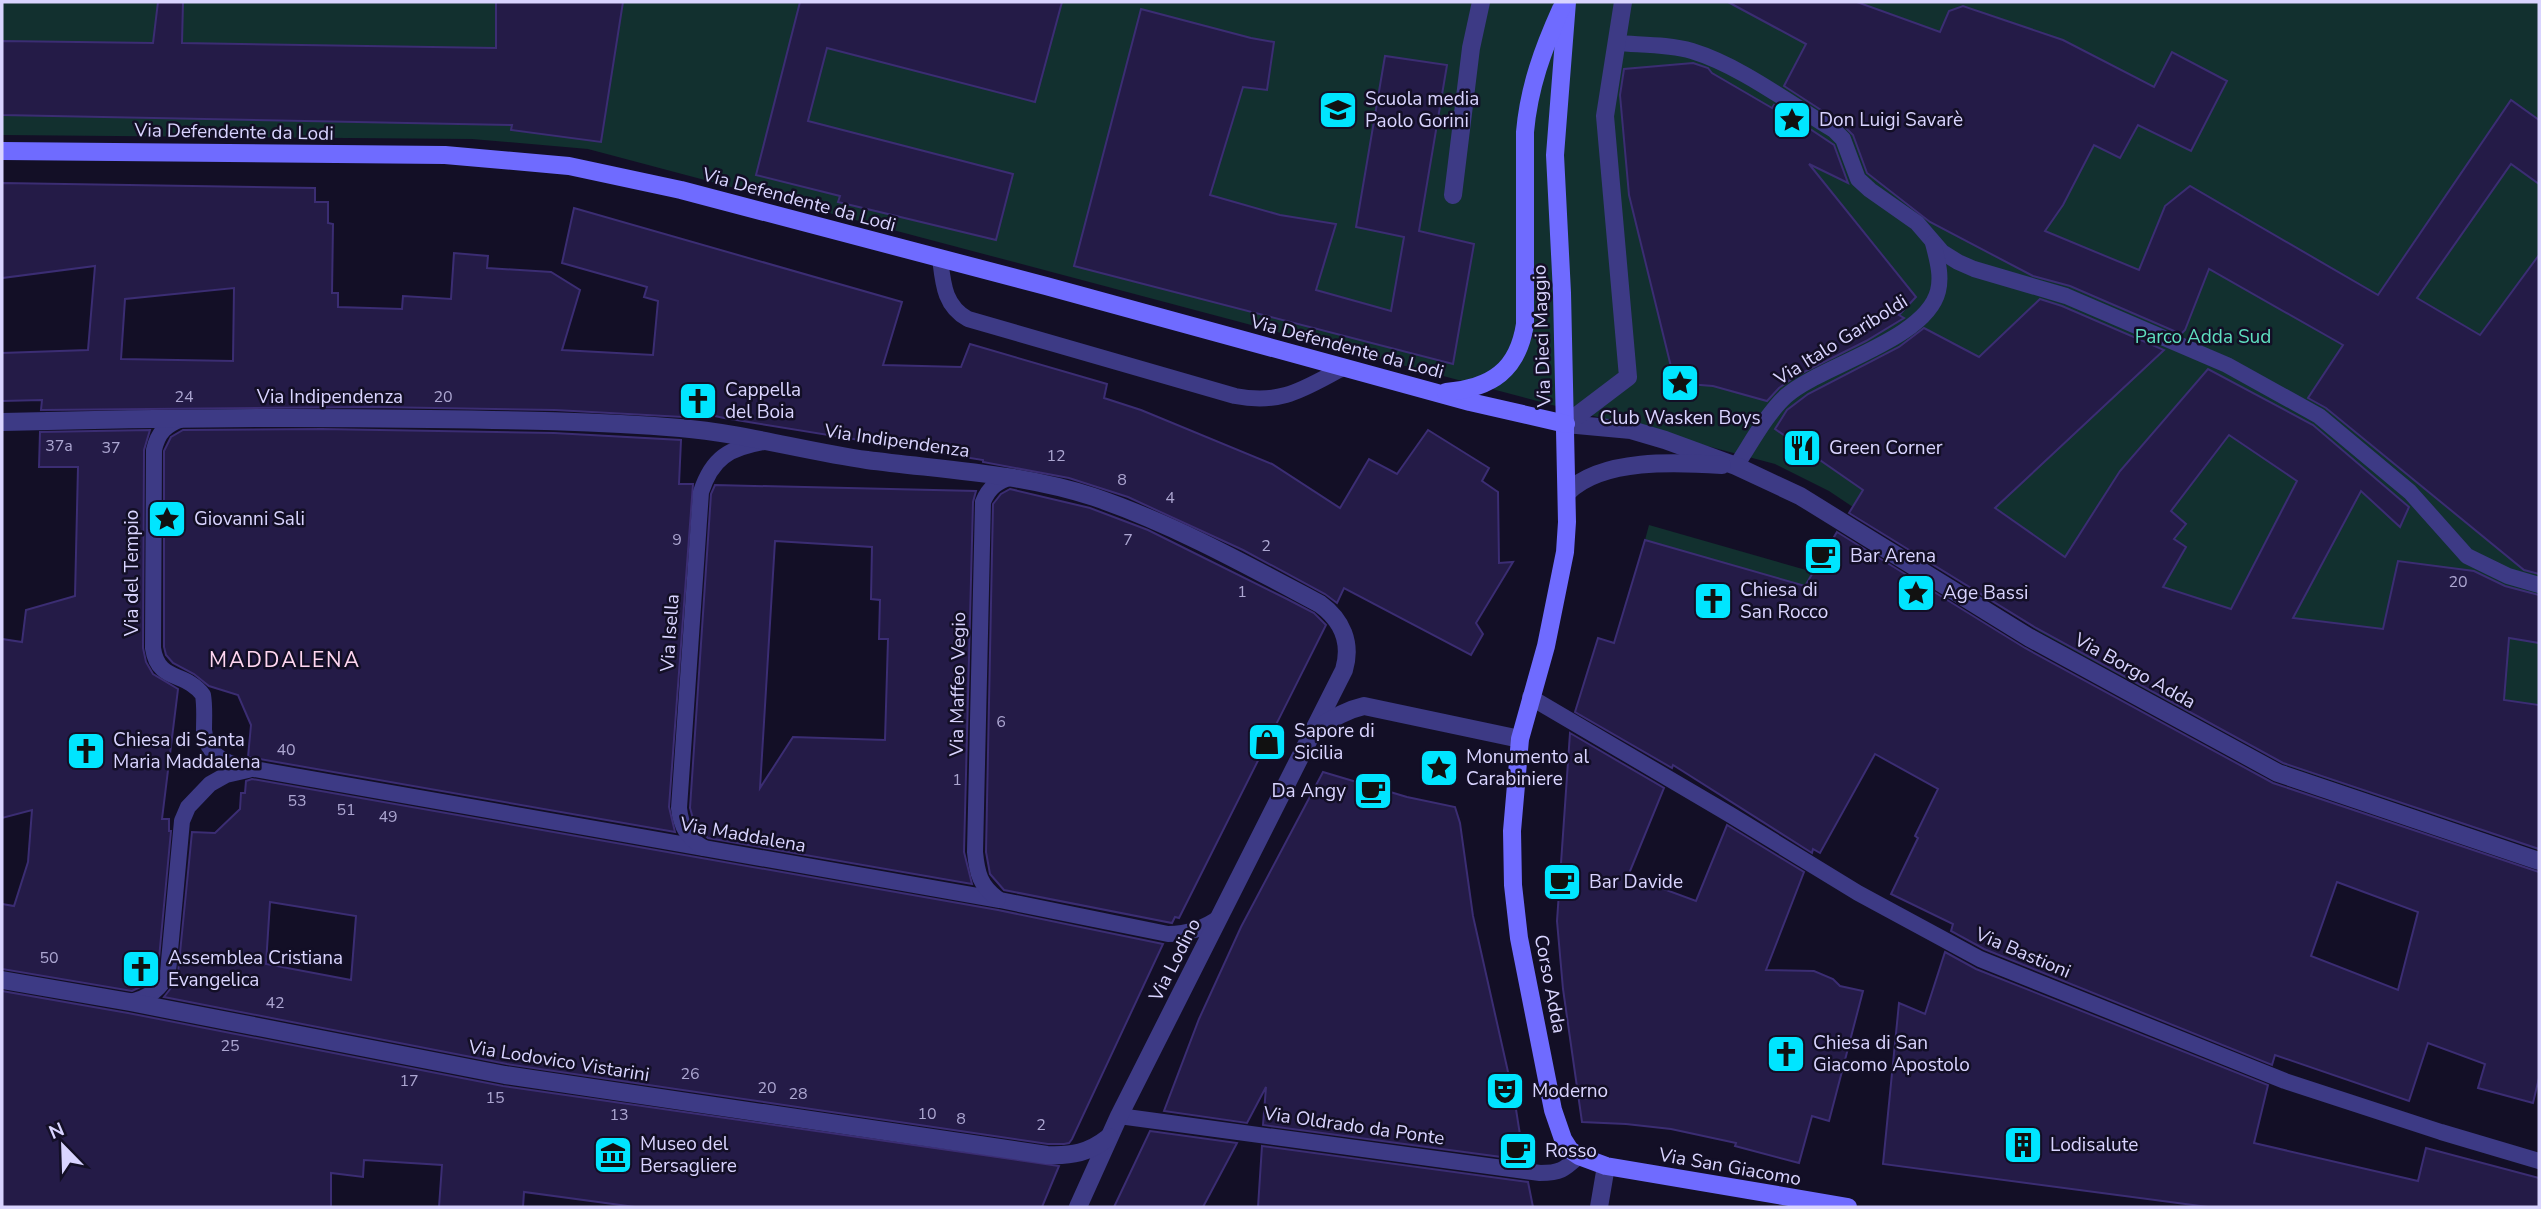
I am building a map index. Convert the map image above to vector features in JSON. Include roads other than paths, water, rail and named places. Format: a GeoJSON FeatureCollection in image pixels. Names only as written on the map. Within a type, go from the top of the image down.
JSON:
{"type":"FeatureCollection","features":[{"type":"Feature","properties":{"kind":"street"},"geometry":{"type":"LineString","coordinates":[[1453,195],[1471,48],[1481,2]]}},
{"type":"Feature","properties":{"kind":"street","name":"Via Dieci Maggio"},"geometry":{"type":"LineString","coordinates":[[1436,393],[1472,388],[1497,378],[1511,365],[1523,338],[1527,107],[1540,59],[1566,2]]}},
{"type":"Feature","properties":{"kind":"street","name":"Via Dieci Maggio"},"geometry":{"type":"LineString","coordinates":[[1566,2],[1555,155],[1566,424]]}},
{"type":"Feature","properties":{"kind":"street","name":"Via Dieci Maggio"},"geometry":{"type":"LineString","coordinates":[[1566,424],[1628,377],[1605,116],[1623,2]]}},
{"type":"Feature","properties":{"kind":"street","name":"Via Defendente da Lodi"},"geometry":{"type":"LineString","coordinates":[[2,151],[444,155],[569,166],[681,190],[1436,393],[1566,424]]}},
{"type":"Feature","properties":{"kind":"street","name":"Via Indipendenza"},"geometry":{"type":"LineString","coordinates":[[2,422],[186,417],[571,421],[684,428],[865,460],[1014,477],[1095,498],[1209,544],[1320,604],[1331,613],[1345,635],[1347,660],[1312,733]]}},
{"type":"Feature","properties":{"kind":"street","name":"Via Borgo Adda"},"geometry":{"type":"LineString","coordinates":[[1566,424],[1631,430],[1687,447],[1800,496],[2030,638],[2278,773],[2539,861]]}},
{"type":"Feature","properties":{"kind":"street","name":"Corso Adda"},"geometry":{"type":"LineString","coordinates":[[1566,424],[1568,492],[1565,552],[1546,646],[1520,739],[1512,831],[1513,885],[1519,938],[1553,1110],[1563,1139],[1578,1156]]}},
{"type":"Feature","properties":{"kind":"street","name":"Via Borgo Adda"},"geometry":{"type":"LineString","coordinates":[[1568,492],[1586,478],[1631,467],[1670,464],[1735,467]]}},
{"type":"Feature","properties":{"kind":"street"},"geometry":{"type":"LineString","coordinates":[[1312,733],[1331,719],[1364,706],[1520,739]]}},
{"type":"Feature","properties":{"kind":"street","name":"Via Lodino"},"geometry":{"type":"LineString","coordinates":[[1078,1207],[1119,1115],[1312,733]]}},
{"type":"Feature","properties":{"kind":"street","name":"Via Lodovico Vistarini"},"geometry":{"type":"LineString","coordinates":[[2,980],[506,1075],[1047,1155],[1082,1154],[1109,1137]]}},
{"type":"Feature","properties":{"kind":"street"},"geometry":{"type":"LineString","coordinates":[[1578,1156],[1606,1166],[1599,1207]]}},
{"type":"Feature","properties":{"kind":"street","name":"Via San Giacomo"},"geometry":{"type":"LineString","coordinates":[[1606,1166],[1848,1207]]}},
{"type":"Feature","properties":{"kind":"lane"},"geometry":{"type":"LineString","coordinates":[[1616,43],[1675,47],[1713,59],[1834,130],[1843,139],[1858,179],[1917,223],[1942,252],[1974,270],[2066,296],[2227,365],[2319,416],[2410,492],[2467,556],[2508,576],[2539,586]]}},
{"type":"Feature","properties":{"kind":"lane","name":"Via Italo Gariboldi"},"geometry":{"type":"LineString","coordinates":[[1735,467],[1786,396],[1898,334],[1931,305],[1938,293],[1940,279],[1932,241]]}},
{"type":"Feature","properties":{"kind":"lane"},"geometry":{"type":"LineString","coordinates":[[940,258],[945,292],[950,305],[958,314],[968,319],[1235,396],[1264,400],[1280,398],[1343,368]]}},
{"type":"Feature","properties":{"kind":"lane","name":"Via del Tempio"},"geometry":{"type":"LineString","coordinates":[[186,417],[170,423],[161,431],[154,450],[154,658],[166,673],[190,682],[203,695],[205,738],[211,750],[222,760],[254,769]]}},
{"type":"Feature","properties":{"kind":"lane","name":"Via Isella"},"geometry":{"type":"LineString","coordinates":[[709,851],[687,834],[681,822],[679,808],[701,492],[707,473],[720,458],[740,446],[764,442]]}},
{"type":"Feature","properties":{"kind":"lane","name":"Via Maffeo Vegio"},"geometry":{"type":"LineString","coordinates":[[1000,900],[987,891],[981,881],[975,852],[983,502],[988,490],[995,484],[1014,477]]}},
{"type":"Feature","properties":{"kind":"lane","name":"Via Bastioni"},"geometry":{"type":"LineString","coordinates":[[1530,697],[1858,893],[1980,959],[2285,1081],[2539,1161]]}},
{"type":"Feature","properties":{"kind":"lane"},"geometry":{"type":"LineString","coordinates":[[130,1002],[142,999],[159,988],[167,972],[180,832],[188,807],[210,784],[239,770],[254,769]]}},
{"type":"Feature","properties":{"kind":"lane","name":"Via Maddalena"},"geometry":{"type":"LineString","coordinates":[[254,769],[1000,900],[1168,934],[1186,934],[1210,925],[1220,917]]}},
{"type":"Feature","properties":{"kind":"lane","name":"Via Oldrado da Ponte"},"geometry":{"type":"LineString","coordinates":[[1119,1115],[1539,1173],[1565,1169],[1578,1156]]}},
{"type":"Feature","properties":{"kind":"place","name":"Scuola media Paolo Gorini"},"geometry":{"type":"Point","coordinates":[1338,110]}},
{"type":"Feature","properties":{"kind":"place","name":"Don Luigi Savarè"},"geometry":{"type":"Point","coordinates":[1792,120]}},
{"type":"Feature","properties":{"kind":"place","name":"Club Wasken Boys"},"geometry":{"type":"Point","coordinates":[1680,383]}},
{"type":"Feature","properties":{"kind":"place","name":"Cappella del Boia"},"geometry":{"type":"Point","coordinates":[698,401]}},
{"type":"Feature","properties":{"kind":"place","name":"Green Corner"},"geometry":{"type":"Point","coordinates":[1802,448]}},
{"type":"Feature","properties":{"kind":"place","name":"Giovanni Sali"},"geometry":{"type":"Point","coordinates":[167,519]}},
{"type":"Feature","properties":{"kind":"place","name":"Bar Arena"},"geometry":{"type":"Point","coordinates":[1823,556]}},
{"type":"Feature","properties":{"kind":"place","name":"Age Bassi"},"geometry":{"type":"Point","coordinates":[1916,593]}},
{"type":"Feature","properties":{"kind":"place","name":"Chiesa di San Rocco"},"geometry":{"type":"Point","coordinates":[1713,601]}},
{"type":"Feature","properties":{"kind":"place","name":"Sapore di Sicilia"},"geometry":{"type":"Point","coordinates":[1267,742]}},
{"type":"Feature","properties":{"kind":"place","name":"Chiesa di Santa Maria Maddalena"},"geometry":{"type":"Point","coordinates":[86,751]}},
{"type":"Feature","properties":{"kind":"place","name":"Monumento al Carabiniere"},"geometry":{"type":"Point","coordinates":[1439,768]}},
{"type":"Feature","properties":{"kind":"place","name":"Da Angy"},"geometry":{"type":"Point","coordinates":[1373,791]}},
{"type":"Feature","properties":{"kind":"place","name":"Bar Davide"},"geometry":{"type":"Point","coordinates":[1562,882]}},
{"type":"Feature","properties":{"kind":"place","name":"Assemblea Cristiana Evangelica"},"geometry":{"type":"Point","coordinates":[141,969]}},
{"type":"Feature","properties":{"kind":"place","name":"Chiesa di San Giacomo Apostolo"},"geometry":{"type":"Point","coordinates":[1786,1054]}},
{"type":"Feature","properties":{"kind":"place","name":"Moderno"},"geometry":{"type":"Point","coordinates":[1505,1091]}},
{"type":"Feature","properties":{"kind":"place","name":"Lodisalute"},"geometry":{"type":"Point","coordinates":[2023,1145]}},
{"type":"Feature","properties":{"kind":"place","name":"Rosso"},"geometry":{"type":"Point","coordinates":[1518,1151]}},
{"type":"Feature","properties":{"kind":"place","name":"Museo del Bersagliere"},"geometry":{"type":"Point","coordinates":[613,1155]}},
{"type":"Feature","properties":{"kind":"district","name":"MADDALENA"},"geometry":{"type":"Point","coordinates":[285,660]}},
{"type":"Feature","properties":{"kind":"park label","name":"Parco Adda Sud"},"geometry":{"type":"Point","coordinates":[2203,337]}}]}
